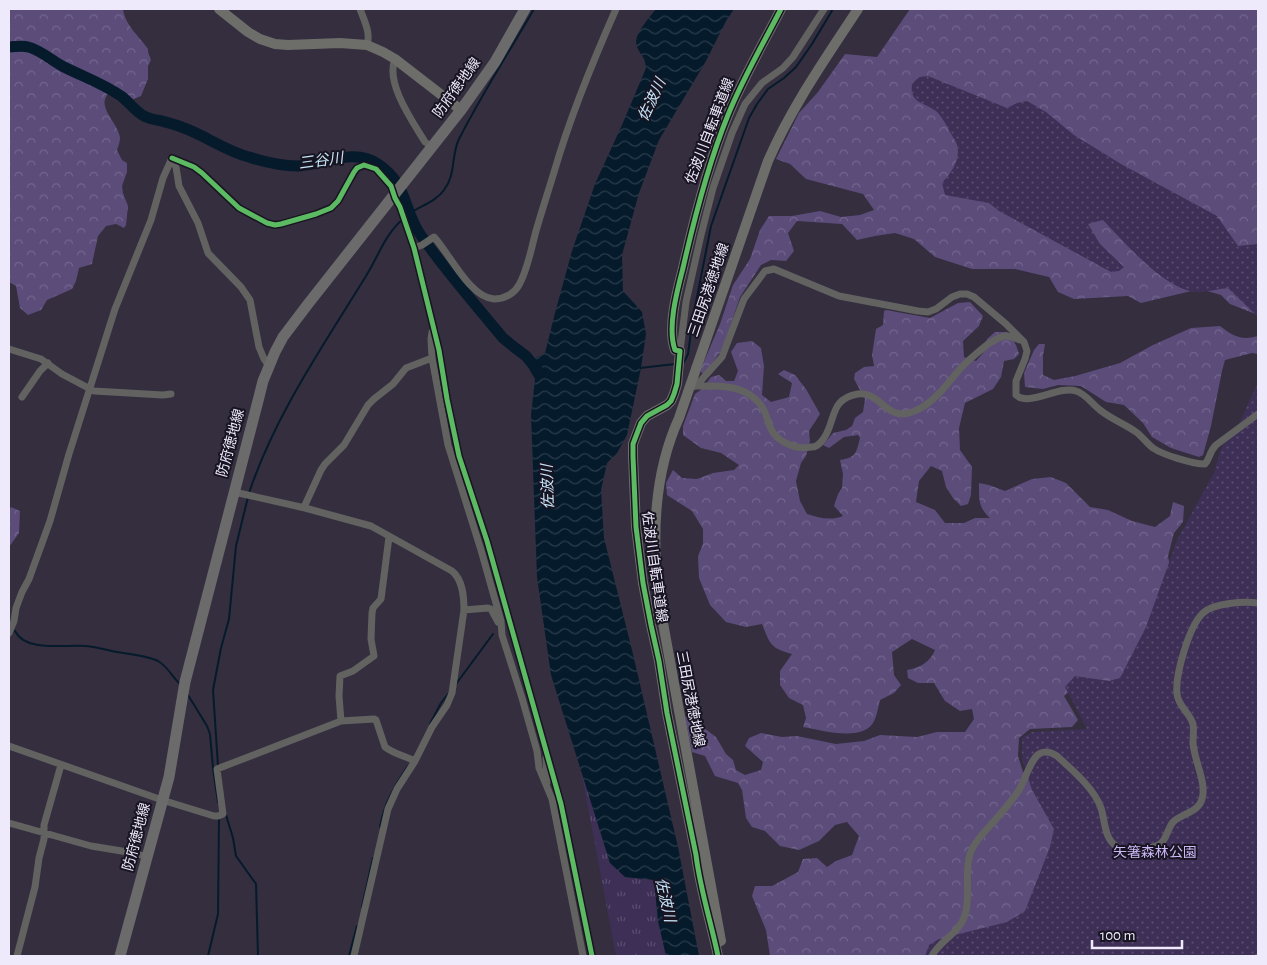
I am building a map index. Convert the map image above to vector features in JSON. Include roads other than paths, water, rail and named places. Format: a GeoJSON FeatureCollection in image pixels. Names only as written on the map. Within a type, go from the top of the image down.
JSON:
{"type":"FeatureCollection","features":[{"type":"Feature","properties":{"kind":"main road"},"geometry":{"type":"LineString","coordinates":[[219,9],[248,32],[260,39],[275,44],[340,43],[367,45],[395,59],[461,110]]}},
{"type":"Feature","properties":{"kind":"main road","name":"防府徳地線"},"geometry":{"type":"LineString","coordinates":[[120,956],[162,800],[173,754],[186,682],[261,389],[269,366],[283,336],[461,110],[495,62],[525,9]]}},
{"type":"Feature","properties":{"kind":"main road","name":"佐波川自転車道線"},"geometry":{"type":"LineString","coordinates":[[718,956],[699,876],[667,713],[659,661],[642,583],[634,506],[633,444],[641,423],[647,416],[671,402],[677,384],[680,353],[675,350],[673,345],[672,321],[702,189],[729,113],[748,70],[781,9]]}},
{"type":"Feature","properties":{"kind":"main road","name":"三田尻港徳地線"},"geometry":{"type":"LineString","coordinates":[[724,956],[711,894],[659,601],[655,538],[659,482],[671,436],[693,386],[694,374],[768,161],[796,105],[858,9]]}},
{"type":"Feature","properties":{"kind":"street"},"geometry":{"type":"LineString","coordinates":[[360,9],[369,39],[367,45]]}},
{"type":"Feature","properties":{"kind":"street"},"geometry":{"type":"LineString","coordinates":[[418,247],[434,237],[470,284],[486,297],[494,299],[505,297],[513,293],[518,287],[529,259],[557,160],[594,58],[616,9]]}},
{"type":"Feature","properties":{"kind":"street"},"geometry":{"type":"LineString","coordinates":[[680,353],[686,302],[701,235],[713,188],[732,133],[745,104],[762,83],[783,68],[794,57],[824,9]]}},
{"type":"Feature","properties":{"kind":"street"},"geometry":{"type":"LineString","coordinates":[[395,59],[392,64],[397,92],[425,142],[432,147]]}},
{"type":"Feature","properties":{"kind":"street"},"geometry":{"type":"LineString","coordinates":[[172,158],[194,167],[239,208],[267,223],[275,225],[331,208],[338,201],[357,168],[364,165],[376,169],[398,189],[400,207],[418,247],[459,456],[487,541],[561,804],[592,956]]}},
{"type":"Feature","properties":{"kind":"street"},"geometry":{"type":"LineString","coordinates":[[172,158],[176,167],[179,186],[198,223],[208,253],[241,287],[250,300],[259,347],[269,366]]}},
{"type":"Feature","properties":{"kind":"street"},"geometry":{"type":"LineString","coordinates":[[9,633],[19,600],[29,579],[50,521],[115,309],[151,220],[172,158]]}},
{"type":"Feature","properties":{"kind":"street"},"geometry":{"type":"LineString","coordinates":[[693,386],[722,357],[744,299],[765,271],[774,270],[839,296],[918,312],[936,310],[952,297],[960,294],[974,296],[1024,342],[1027,351],[1016,381],[1016,395],[1019,398],[1028,399],[1067,390],[1076,391],[1100,410],[1137,433],[1153,448],[1196,463],[1205,464],[1216,445],[1258,414]]}},
{"type":"Feature","properties":{"kind":"street"},"geometry":{"type":"LineString","coordinates":[[435,331],[432,332],[431,339],[432,358],[448,445],[481,550],[501,621],[502,635],[537,750],[539,768],[552,799],[583,956]]}},
{"type":"Feature","properties":{"kind":"street"},"geometry":{"type":"LineString","coordinates":[[693,386],[723,385],[752,396],[762,406],[771,428],[780,439],[802,448],[814,447],[827,436],[836,406],[848,397],[860,394],[872,396],[892,412],[902,414],[913,412],[936,396],[976,352],[996,339],[1005,336],[1024,342]]}},
{"type":"Feature","properties":{"kind":"street"},"geometry":{"type":"LineString","coordinates":[[9,349],[41,359],[62,374],[94,391],[171,394]]}},
{"type":"Feature","properties":{"kind":"street"},"geometry":{"type":"LineString","coordinates":[[305,508],[321,470],[344,445],[368,405],[393,384],[406,368],[432,358]]}},
{"type":"Feature","properties":{"kind":"street"},"geometry":{"type":"LineString","coordinates":[[22,397],[48,363]]}},
{"type":"Feature","properties":{"kind":"street"},"geometry":{"type":"LineString","coordinates":[[678,372],[694,374]]}},
{"type":"Feature","properties":{"kind":"street"},"geometry":{"type":"LineString","coordinates":[[234,492],[305,508],[371,526],[452,571],[457,576],[461,587],[464,610],[452,690],[447,705],[413,760],[388,809],[354,956]]}},
{"type":"Feature","properties":{"kind":"street"},"geometry":{"type":"LineString","coordinates":[[341,721],[340,676],[353,671],[374,656],[371,639],[372,613],[373,608],[380,599],[389,537]]}},
{"type":"Feature","properties":{"kind":"street"},"geometry":{"type":"LineString","coordinates":[[932,956],[953,935],[965,915],[970,853],[976,842],[1019,790],[1039,754],[1051,752],[1057,756],[1093,792],[1101,808],[1108,837],[1114,845],[1121,849],[1130,851],[1160,844],[1166,839],[1173,822],[1200,805],[1203,792],[1194,749],[1193,724],[1177,696],[1179,669],[1192,630],[1203,612],[1219,606],[1247,602],[1258,603]]}},
{"type":"Feature","properties":{"kind":"street"},"geometry":{"type":"LineString","coordinates":[[464,610],[491,609],[516,655],[518,655]]}},
{"type":"Feature","properties":{"kind":"street"},"geometry":{"type":"LineString","coordinates":[[667,713],[679,711]]}},
{"type":"Feature","properties":{"kind":"street"},"geometry":{"type":"LineString","coordinates":[[9,746],[162,800],[214,816],[223,814],[217,769],[341,721],[376,720],[385,747],[398,755],[413,760]]}},
{"type":"Feature","properties":{"kind":"street"},"geometry":{"type":"LineString","coordinates":[[546,785],[545,759],[548,756]]}},
{"type":"Feature","properties":{"kind":"street"},"geometry":{"type":"LineString","coordinates":[[17,956],[35,888],[44,839],[44,825],[61,765]]}},
{"type":"Feature","properties":{"kind":"street"},"geometry":{"type":"LineString","coordinates":[[9,823],[91,846],[147,856]]}},
{"type":"Feature","properties":{"kind":"street"},"geometry":{"type":"LineString","coordinates":[[699,876],[711,894],[709,915]]}},
{"type":"Feature","properties":{"kind":"water","name":"佐波川"},"geometry":{"type":"Polygon","coordinates":[[[656,9],[734,9],[706,61],[659,140],[639,193],[622,255],[623,291],[642,312],[646,334],[627,435],[617,453],[607,463],[601,490],[604,538],[678,847],[699,956],[666,956],[658,921],[654,880],[625,877],[610,863],[551,675],[537,577],[531,415],[535,379],[526,364],[545,353],[572,251],[595,184],[646,68],[644,58],[637,47],[637,38],[642,27],[656,9]]]}},
{"type":"Feature","properties":{"kind":"waterway"},"geometry":{"type":"LineString","coordinates":[[406,216],[436,198],[448,184],[459,139],[486,89],[534,9]]}},
{"type":"Feature","properties":{"kind":"waterway"},"geometry":{"type":"LineString","coordinates":[[682,362],[684,362],[688,354],[693,317],[711,226],[749,118],[768,89],[796,67],[833,9]]}},
{"type":"Feature","properties":{"kind":"waterway","name":"三谷川"},"geometry":{"type":"LineString","coordinates":[[9,47],[26,46],[33,48],[64,67],[114,91],[146,117],[192,131],[241,154],[267,162],[292,166],[308,165],[349,157],[368,159],[378,164],[395,180],[420,234],[460,287],[503,338],[526,356],[539,372]]}},
{"type":"Feature","properties":{"kind":"waterway"},"geometry":{"type":"LineString","coordinates":[[249,493],[272,436],[301,382],[391,232],[403,219]]}},
{"type":"Feature","properties":{"kind":"waterway"},"geometry":{"type":"LineString","coordinates":[[640,368],[675,364]]}},
{"type":"Feature","properties":{"kind":"waterway"},"geometry":{"type":"LineString","coordinates":[[218,766],[213,690],[229,619],[236,546],[248,497]]}},
{"type":"Feature","properties":{"kind":"waterway"},"geometry":{"type":"LineString","coordinates":[[15,631],[20,638],[37,645],[86,646],[148,657],[158,661],[167,668],[179,683]]}},
{"type":"Feature","properties":{"kind":"waterway"},"geometry":{"type":"LineString","coordinates":[[456,684],[493,634]]}},
{"type":"Feature","properties":{"kind":"waterway"},"geometry":{"type":"LineString","coordinates":[[430,724],[448,694]]}},
{"type":"Feature","properties":{"kind":"waterway"},"geometry":{"type":"LineString","coordinates":[[188,695],[210,734],[218,802]]}},
{"type":"Feature","properties":{"kind":"waterway"},"geometry":{"type":"LineString","coordinates":[[380,827],[384,810],[408,766]]}},
{"type":"Feature","properties":{"kind":"waterway"},"geometry":{"type":"LineString","coordinates":[[226,815],[236,856],[256,884],[258,956]]}},
{"type":"Feature","properties":{"kind":"waterway"},"geometry":{"type":"LineString","coordinates":[[208,956],[218,914],[219,819]]}},
{"type":"Feature","properties":{"kind":"waterway"},"geometry":{"type":"LineString","coordinates":[[362,907],[373,858]]}},
{"type":"Feature","properties":{"kind":"waterway"},"geometry":{"type":"LineString","coordinates":[[349,956],[357,926]]}},
{"type":"Feature","properties":{"kind":"park label","name":"矢箸森林公園"},"geometry":{"type":"Point","coordinates":[1155,853]}}]}
